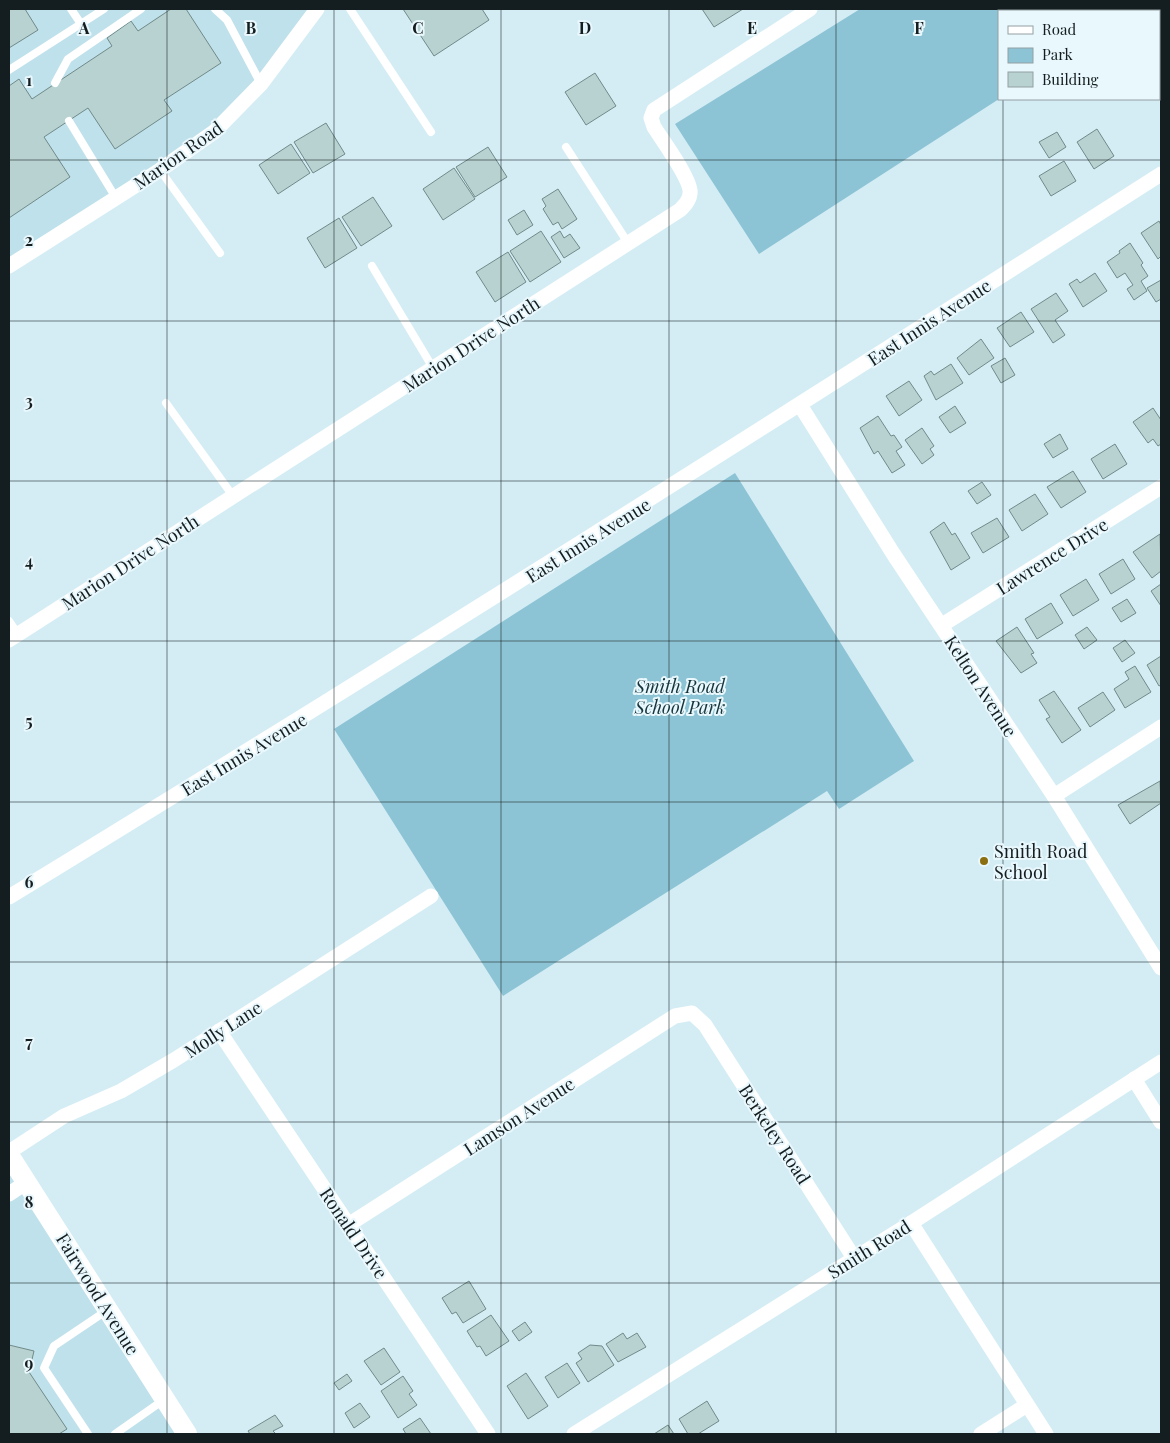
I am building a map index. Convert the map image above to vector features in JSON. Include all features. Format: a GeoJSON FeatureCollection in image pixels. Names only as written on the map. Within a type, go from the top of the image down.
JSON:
{"type":"FeatureCollection","features":[{"type":"Feature","properties":{"kind":"street","name":"Marion Road"},"geometry":{"type":"LineString","coordinates":[[9,266],[160,170],[214,132],[261,84],[317,9]]}},
{"type":"Feature","properties":{"kind":"street","name":"Marion Drive North"},"geometry":{"type":"LineString","coordinates":[[13,637],[680,210],[688,202],[690,191],[687,180],[654,127],[651,118],[654,110],[810,9]]}},
{"type":"Feature","properties":{"kind":"street","name":"East Innis Avenue"},"geometry":{"type":"LineString","coordinates":[[9,896],[325,705],[1161,174]]}},
{"type":"Feature","properties":{"kind":"street","name":"Kelton Avenue"},"geometry":{"type":"LineString","coordinates":[[800,405],[894,555],[1054,796],[1161,968]]}},
{"type":"Feature","properties":{"kind":"street","name":"Lawrence Drive"},"geometry":{"type":"LineString","coordinates":[[942,625],[1161,487]]}},
{"type":"Feature","properties":{"kind":"street"},"geometry":{"type":"LineString","coordinates":[[1054,796],[1161,728]]}},
{"type":"Feature","properties":{"kind":"street","name":"Molly Lane"},"geometry":{"type":"LineString","coordinates":[[9,1153],[64,1116],[120,1090],[219,1031],[430,896]]}},
{"type":"Feature","properties":{"kind":"street","name":"Lamson Avenue"},"geometry":{"type":"LineString","coordinates":[[348,1225],[675,1016],[692,1013]]}},
{"type":"Feature","properties":{"kind":"street","name":"Berkeley Road"},"geometry":{"type":"LineString","coordinates":[[692,1013],[706,1025],[854,1258]]}},
{"type":"Feature","properties":{"kind":"street","name":"Ronald Drive"},"geometry":{"type":"LineString","coordinates":[[219,1031],[488,1434]]}},
{"type":"Feature","properties":{"kind":"street","name":"Smith Road"},"geometry":{"type":"LineString","coordinates":[[574,1434],[911,1223],[1161,1062]]}},
{"type":"Feature","properties":{"kind":"street"},"geometry":{"type":"LineString","coordinates":[[1134,1079],[1161,1122]]}},
{"type":"Feature","properties":{"kind":"street","name":"Fairwood Avenue"},"geometry":{"type":"LineString","coordinates":[[9,1153],[187,1434]]}},
{"type":"Feature","properties":{"kind":"street"},"geometry":{"type":"LineString","coordinates":[[9,1194],[27,1182]]}},
{"type":"Feature","properties":{"kind":"street"},"geometry":{"type":"LineString","coordinates":[[911,1223],[1046,1434]]}},
{"type":"Feature","properties":{"kind":"street"},"geometry":{"type":"LineString","coordinates":[[981,1434],[1027,1405]]}},
{"type":"Feature","properties":{"kind":"lane"},"geometry":{"type":"LineString","coordinates":[[71,9],[81,24]]}},
{"type":"Feature","properties":{"kind":"lane"},"geometry":{"type":"LineString","coordinates":[[9,70],[104,9]]}},
{"type":"Feature","properties":{"kind":"lane"},"geometry":{"type":"LineString","coordinates":[[55,83],[68,59],[141,9]]}},
{"type":"Feature","properties":{"kind":"lane"},"geometry":{"type":"LineString","coordinates":[[215,9],[227,20],[261,84]]}},
{"type":"Feature","properties":{"kind":"lane"},"geometry":{"type":"LineString","coordinates":[[350,9],[431,132]]}},
{"type":"Feature","properties":{"kind":"lane"},"geometry":{"type":"LineString","coordinates":[[69,121],[116,198]]}},
{"type":"Feature","properties":{"kind":"lane"},"geometry":{"type":"LineString","coordinates":[[566,148],[628,243]]}},
{"type":"Feature","properties":{"kind":"lane"},"geometry":{"type":"LineString","coordinates":[[160,170],[220,253]]}},
{"type":"Feature","properties":{"kind":"lane"},"geometry":{"type":"LineString","coordinates":[[372,266],[433,368]]}},
{"type":"Feature","properties":{"kind":"lane"},"geometry":{"type":"LineString","coordinates":[[166,403],[233,496]]}},
{"type":"Feature","properties":{"kind":"lane"},"geometry":{"type":"LineString","coordinates":[[9,621],[13,637]]}},
{"type":"Feature","properties":{"kind":"lane"},"geometry":{"type":"LineString","coordinates":[[88,1434],[44,1368],[54,1346],[108,1310]]}},
{"type":"Feature","properties":{"kind":"lane"},"geometry":{"type":"LineString","coordinates":[[115,1434],[165,1400]]}},
{"type":"Feature","properties":{"kind":"shaded area"},"geometry":{"type":"Polygon","coordinates":[[[9,9],[318,9],[216,134],[9,267],[9,9]]]}},
{"type":"Feature","properties":{"kind":"shaded area"},"geometry":{"type":"Polygon","coordinates":[[[9,1149],[190,1434],[9,1434],[9,1149]]]}},
{"type":"Feature","properties":{"kind":"green space"},"geometry":{"type":"Polygon","coordinates":[[[860,9],[1138,9],[998,10],[998,100],[759,254],[675,124],[860,9]]]}},
{"type":"Feature","properties":{"kind":"green space","name":"Smith Road School Park"},"geometry":{"type":"Polygon","coordinates":[[[735,473],[914,761],[839,809],[827,791],[503,996],[334,729],[735,473]]]}},
{"type":"Feature","properties":{"kind":"building"},"geometry":{"type":"Polygon","coordinates":[[[9,9],[25,9],[38,30],[9,48],[9,9]]]}},
{"type":"Feature","properties":{"kind":"building"},"geometry":{"type":"Polygon","coordinates":[[[171,9],[186,9],[221,63],[164,100],[172,111],[115,149],[88,108],[44,137],[70,177],[9,218],[9,86],[19,79],[32,99],[112,46],[107,38],[131,21],[138,31],[171,9]]]}},
{"type":"Feature","properties":{"kind":"building"},"geometry":{"type":"Polygon","coordinates":[[[403,9],[482,9],[489,20],[434,56],[403,9]]]}},
{"type":"Feature","properties":{"kind":"building"},"geometry":{"type":"Polygon","coordinates":[[[702,9],[743,9],[714,27],[702,9]]]}},
{"type":"Feature","properties":{"kind":"building"},"geometry":{"type":"Polygon","coordinates":[[[595,73],[616,106],[586,125],[565,92],[595,73]]]}},
{"type":"Feature","properties":{"kind":"building"},"geometry":{"type":"Polygon","coordinates":[[[326,123],[345,154],[313,173],[294,142],[326,123]]]}},
{"type":"Feature","properties":{"kind":"building"},"geometry":{"type":"Polygon","coordinates":[[[1097,129],[1114,156],[1094,169],[1077,142],[1097,129]]]}},
{"type":"Feature","properties":{"kind":"building"},"geometry":{"type":"Polygon","coordinates":[[[1057,132],[1066,147],[1049,158],[1039,142],[1057,132]]]}},
{"type":"Feature","properties":{"kind":"building"},"geometry":{"type":"Polygon","coordinates":[[[291,144],[310,173],[278,194],[259,165],[291,144]]]}},
{"type":"Feature","properties":{"kind":"building"},"geometry":{"type":"Polygon","coordinates":[[[488,147],[507,177],[475,197],[456,167],[488,147]]]}},
{"type":"Feature","properties":{"kind":"building"},"geometry":{"type":"Polygon","coordinates":[[[1064,161],[1076,181],[1051,196],[1039,176],[1064,161]]]}},
{"type":"Feature","properties":{"kind":"building"},"geometry":{"type":"Polygon","coordinates":[[[454,168],[475,199],[443,220],[423,189],[454,168]]]}},
{"type":"Feature","properties":{"kind":"building"},"geometry":{"type":"Polygon","coordinates":[[[558,189],[577,219],[562,229],[558,222],[553,225],[543,209],[546,206],[542,199],[558,189]]]}},
{"type":"Feature","properties":{"kind":"building"},"geometry":{"type":"Polygon","coordinates":[[[373,197],[392,226],[361,246],[342,217],[373,197]]]}},
{"type":"Feature","properties":{"kind":"building"},"geometry":{"type":"Polygon","coordinates":[[[524,210],[533,225],[517,235],[508,220],[524,210]]]}},
{"type":"Feature","properties":{"kind":"building"},"geometry":{"type":"Polygon","coordinates":[[[339,218],[357,248],[325,268],[307,238],[339,218]]]}},
{"type":"Feature","properties":{"kind":"building"},"geometry":{"type":"Polygon","coordinates":[[[1159,221],[1161,225],[1161,256],[1158,259],[1141,233],[1159,221]]]}},
{"type":"Feature","properties":{"kind":"building"},"geometry":{"type":"Polygon","coordinates":[[[541,231],[561,262],[530,282],[510,251],[541,231]]]}},
{"type":"Feature","properties":{"kind":"building"},"geometry":{"type":"Polygon","coordinates":[[[560,231],[564,238],[570,234],[580,248],[564,258],[551,237],[560,231]]]}},
{"type":"Feature","properties":{"kind":"building"},"geometry":{"type":"Polygon","coordinates":[[[1130,243],[1143,263],[1141,265],[1148,276],[1141,281],[1147,291],[1134,300],[1127,289],[1133,285],[1125,273],[1117,278],[1107,262],[1130,243]]]}},
{"type":"Feature","properties":{"kind":"building"},"geometry":{"type":"Polygon","coordinates":[[[508,252],[526,282],[495,302],[476,272],[508,252]]]}},
{"type":"Feature","properties":{"kind":"building"},"geometry":{"type":"Polygon","coordinates":[[[1095,273],[1107,291],[1083,307],[1069,284],[1077,279],[1080,283],[1095,273]]]}},
{"type":"Feature","properties":{"kind":"building"},"geometry":{"type":"Polygon","coordinates":[[[1161,280],[1161,299],[1156,302],[1147,288],[1161,280]]]}},
{"type":"Feature","properties":{"kind":"building"},"geometry":{"type":"Polygon","coordinates":[[[1056,293],[1068,311],[1055,320],[1065,335],[1053,343],[1031,309],[1056,293]]]}},
{"type":"Feature","properties":{"kind":"building"},"geometry":{"type":"Polygon","coordinates":[[[1021,312],[1034,332],[1010,347],[997,328],[1021,312]]]}},
{"type":"Feature","properties":{"kind":"building"},"geometry":{"type":"Polygon","coordinates":[[[981,339],[994,358],[969,375],[957,358],[981,339]]]}},
{"type":"Feature","properties":{"kind":"building"},"geometry":{"type":"Polygon","coordinates":[[[1005,358],[1015,375],[1001,383],[991,366],[1005,358]]]}},
{"type":"Feature","properties":{"kind":"building"},"geometry":{"type":"Polygon","coordinates":[[[951,364],[963,383],[936,400],[924,376],[931,371],[934,375],[951,364]]]}},
{"type":"Feature","properties":{"kind":"building"},"geometry":{"type":"Polygon","coordinates":[[[909,381],[922,400],[899,416],[886,396],[909,381]]]}},
{"type":"Feature","properties":{"kind":"building"},"geometry":{"type":"Polygon","coordinates":[[[955,406],[966,423],[950,433],[939,417],[955,406]]]}},
{"type":"Feature","properties":{"kind":"building"},"geometry":{"type":"Polygon","coordinates":[[[1153,408],[1161,420],[1161,444],[1158,446],[1153,439],[1148,443],[1133,422],[1153,408]]]}},
{"type":"Feature","properties":{"kind":"building"},"geometry":{"type":"Polygon","coordinates":[[[878,416],[891,436],[894,435],[902,447],[896,451],[905,465],[892,473],[878,451],[874,454],[860,428],[878,416]]]}},
{"type":"Feature","properties":{"kind":"building"},"geometry":{"type":"Polygon","coordinates":[[[922,428],[934,446],[930,449],[934,455],[922,464],[905,440],[922,428]]]}},
{"type":"Feature","properties":{"kind":"building"},"geometry":{"type":"Polygon","coordinates":[[[1060,434],[1068,449],[1053,458],[1044,444],[1060,434]]]}},
{"type":"Feature","properties":{"kind":"building"},"geometry":{"type":"Polygon","coordinates":[[[1115,444],[1127,464],[1103,479],[1091,459],[1115,444]]]}},
{"type":"Feature","properties":{"kind":"building"},"geometry":{"type":"Polygon","coordinates":[[[1073,471],[1086,492],[1061,508],[1047,487],[1073,471]]]}},
{"type":"Feature","properties":{"kind":"building"},"geometry":{"type":"Polygon","coordinates":[[[982,482],[991,495],[977,504],[968,491],[982,482]]]}},
{"type":"Feature","properties":{"kind":"building"},"geometry":{"type":"Polygon","coordinates":[[[1035,494],[1048,514],[1022,531],[1009,510],[1035,494]]]}},
{"type":"Feature","properties":{"kind":"building"},"geometry":{"type":"Polygon","coordinates":[[[997,518],[1009,537],[983,553],[971,533],[997,518]]]}},
{"type":"Feature","properties":{"kind":"building"},"geometry":{"type":"Polygon","coordinates":[[[944,522],[952,535],[955,533],[970,558],[951,570],[930,532],[944,522]]]}},
{"type":"Feature","properties":{"kind":"building"},"geometry":{"type":"Polygon","coordinates":[[[1160,534],[1161,571],[1152,578],[1133,552],[1160,534]]]}},
{"type":"Feature","properties":{"kind":"building"},"geometry":{"type":"Polygon","coordinates":[[[1123,559],[1135,579],[1111,594],[1099,574],[1123,559]]]}},
{"type":"Feature","properties":{"kind":"building"},"geometry":{"type":"Polygon","coordinates":[[[1086,579],[1099,600],[1073,616],[1060,595],[1086,579]]]}},
{"type":"Feature","properties":{"kind":"building"},"geometry":{"type":"Polygon","coordinates":[[[1161,584],[1161,606],[1151,591],[1161,584]]]}},
{"type":"Feature","properties":{"kind":"building"},"geometry":{"type":"Polygon","coordinates":[[[1127,599],[1136,613],[1121,622],[1112,608],[1127,599]]]}},
{"type":"Feature","properties":{"kind":"building"},"geometry":{"type":"Polygon","coordinates":[[[1051,603],[1063,623],[1037,639],[1025,619],[1051,603]]]}},
{"type":"Feature","properties":{"kind":"building"},"geometry":{"type":"Polygon","coordinates":[[[1017,627],[1034,653],[1031,654],[1037,663],[1021,673],[996,641],[1017,627]]]}},
{"type":"Feature","properties":{"kind":"building"},"geometry":{"type":"Polygon","coordinates":[[[1087,627],[1097,640],[1084,649],[1075,635],[1087,627]]]}},
{"type":"Feature","properties":{"kind":"building"},"geometry":{"type":"Polygon","coordinates":[[[1125,640],[1135,653],[1122,662],[1113,648],[1125,640]]]}},
{"type":"Feature","properties":{"kind":"building"},"geometry":{"type":"Polygon","coordinates":[[[1161,656],[1161,685],[1159,686],[1147,665],[1161,656]]]}},
{"type":"Feature","properties":{"kind":"building"},"geometry":{"type":"Polygon","coordinates":[[[1135,666],[1151,692],[1125,708],[1114,689],[1129,679],[1125,672],[1135,666]]]}},
{"type":"Feature","properties":{"kind":"building"},"geometry":{"type":"Polygon","coordinates":[[[1054,691],[1081,730],[1062,743],[1046,719],[1050,717],[1039,700],[1054,691]]]}},
{"type":"Feature","properties":{"kind":"building"},"geometry":{"type":"Polygon","coordinates":[[[1103,692],[1115,710],[1090,727],[1078,708],[1103,692]]]}},
{"type":"Feature","properties":{"kind":"building"},"geometry":{"type":"Polygon","coordinates":[[[1160,781],[1161,803],[1130,824],[1118,805],[1160,781]]]}},
{"type":"Feature","properties":{"kind":"building"},"geometry":{"type":"Polygon","coordinates":[[[469,1281],[486,1309],[463,1323],[456,1312],[452,1314],[442,1298],[469,1281]]]}},
{"type":"Feature","properties":{"kind":"building"},"geometry":{"type":"Polygon","coordinates":[[[491,1315],[509,1341],[486,1356],[480,1346],[477,1347],[467,1331],[491,1315]]]}},
{"type":"Feature","properties":{"kind":"building"},"geometry":{"type":"Polygon","coordinates":[[[525,1322],[532,1332],[519,1341],[512,1331],[525,1322]]]}},
{"type":"Feature","properties":{"kind":"building"},"geometry":{"type":"Polygon","coordinates":[[[623,1333],[627,1339],[637,1333],[646,1347],[618,1362],[606,1344],[623,1333]]]}},
{"type":"Feature","properties":{"kind":"building"},"geometry":{"type":"Polygon","coordinates":[[[9,1345],[34,1351],[29,1372],[67,1429],[59,1434],[9,1434],[9,1345]]]}},
{"type":"Feature","properties":{"kind":"building"},"geometry":{"type":"Polygon","coordinates":[[[590,1345],[602,1346],[614,1365],[588,1382],[576,1363],[582,1359],[578,1353],[590,1345]]]}},
{"type":"Feature","properties":{"kind":"building"},"geometry":{"type":"Polygon","coordinates":[[[384,1348],[400,1372],[381,1385],[364,1361],[384,1348]]]}},
{"type":"Feature","properties":{"kind":"building"},"geometry":{"type":"Polygon","coordinates":[[[567,1363],[580,1383],[558,1398],[545,1377],[567,1363]]]}},
{"type":"Feature","properties":{"kind":"building"},"geometry":{"type":"Polygon","coordinates":[[[526,1373],[548,1406],[528,1419],[507,1386],[526,1373]]]}},
{"type":"Feature","properties":{"kind":"building"},"geometry":{"type":"Polygon","coordinates":[[[347,1374],[352,1381],[339,1390],[334,1383],[347,1374]]]}},
{"type":"Feature","properties":{"kind":"building"},"geometry":{"type":"Polygon","coordinates":[[[403,1376],[413,1391],[409,1394],[417,1405],[398,1418],[381,1391],[403,1376]]]}},
{"type":"Feature","properties":{"kind":"building"},"geometry":{"type":"Polygon","coordinates":[[[707,1401],[719,1421],[698,1434],[688,1434],[679,1419],[707,1401]]]}},
{"type":"Feature","properties":{"kind":"building"},"geometry":{"type":"Polygon","coordinates":[[[360,1403],[370,1417],[354,1428],[345,1413],[360,1403]]]}},
{"type":"Feature","properties":{"kind":"building"},"geometry":{"type":"Polygon","coordinates":[[[275,1415],[283,1426],[273,1431],[276,1434],[250,1434],[248,1431],[275,1415]]]}},
{"type":"Feature","properties":{"kind":"building"},"geometry":{"type":"Polygon","coordinates":[[[420,1418],[431,1434],[406,1434],[403,1429],[420,1418]]]}},
{"type":"Feature","properties":{"kind":"building"},"geometry":{"type":"Polygon","coordinates":[[[668,1425],[674,1434],[654,1434],[668,1425]]]}},
{"type":"Feature","properties":{"kind":"place","name":"Smith Road School"},"geometry":{"type":"Point","coordinates":[984,861]}}]}
